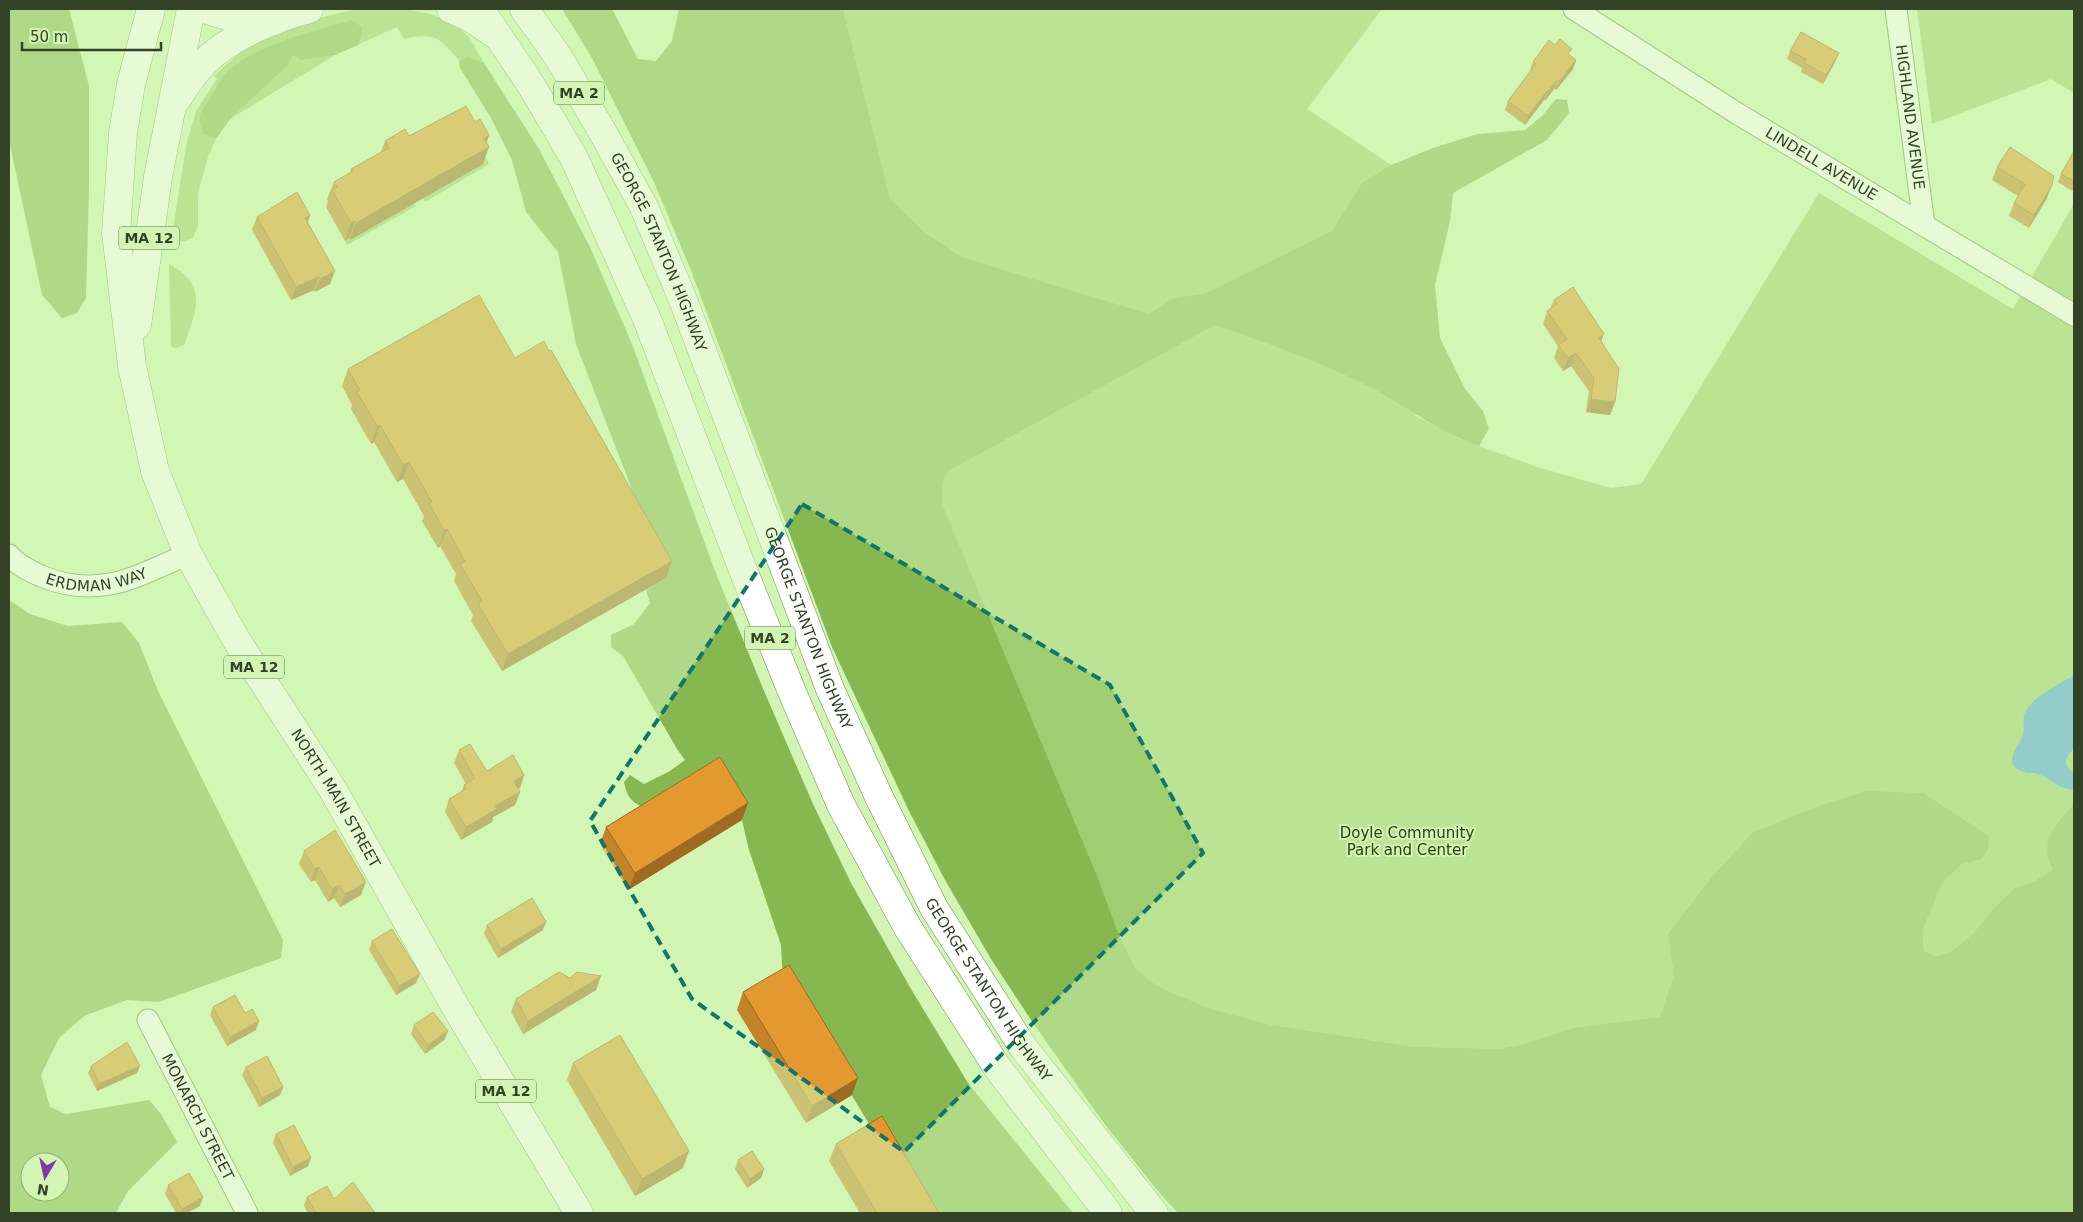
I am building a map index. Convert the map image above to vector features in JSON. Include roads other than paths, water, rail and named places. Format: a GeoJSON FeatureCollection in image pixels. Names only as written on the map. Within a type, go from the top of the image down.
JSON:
{"type":"FeatureCollection","features":[{"type":"Feature","properties":{"kind":"highway"},"geometry":{"type":"LineString","coordinates":[[130,84],[133,9]]}},
{"type":"Feature","properties":{"kind":"highway","name":"NORTH MAIN STREET"},"geometry":{"type":"LineString","coordinates":[[151,9],[130,84],[123,133],[116,233],[132,366],[155,470],[188,554],[237,641],[331,788],[455,1006],[579,1213]]}},
{"type":"Feature","properties":{"kind":"highway","name":"NORTH MAIN STREET"},"geometry":{"type":"LineString","coordinates":[[132,366],[157,187],[191,9]]}},
{"type":"Feature","properties":{"kind":"highway"},"geometry":{"type":"LineString","coordinates":[[204,9],[234,18],[273,21]]}},
{"type":"Feature","properties":{"kind":"highway"},"geometry":{"type":"LineString","coordinates":[[172,111],[184,89],[211,56],[273,21],[309,9]]}},
{"type":"Feature","properties":{"kind":"highway"},"geometry":{"type":"LineString","coordinates":[[451,9],[471,18],[501,38]]}},
{"type":"Feature","properties":{"kind":"highway","name":"MA 2"},"geometry":{"type":"LineString","coordinates":[[480,9],[501,38],[574,158],[648,319],[748,583],[792,692],[841,805],[908,928],[996,1067],[1108,1213]]}},
{"type":"Feature","properties":{"kind":"highway","name":"GEORGE STANTON HIGHWAY"},"geometry":{"type":"LineString","coordinates":[[524,9],[557,55],[644,207],[683,300],[830,689],[879,796],[934,908],[1023,1047],[1154,1213]]}},
{"type":"Feature","properties":{"kind":"highway"},"geometry":{"type":"LineString","coordinates":[[537,9],[557,55]]}},
{"type":"Feature","properties":{"kind":"street","name":"LINDELL AVENUE"},"geometry":{"type":"LineString","coordinates":[[1574,9],[1726,107],[2074,315]]}},
{"type":"Feature","properties":{"kind":"street","name":"HIGHLAND AVENUE"},"geometry":{"type":"LineString","coordinates":[[1896,9],[1924,225]]}},
{"type":"Feature","properties":{"kind":"street","name":"ERDMAN WAY"},"geometry":{"type":"LineString","coordinates":[[9,555],[32,572],[53,581],[99,586],[127,581],[188,554]]}},
{"type":"Feature","properties":{"kind":"street","name":"MONARCH STREET"},"geometry":{"type":"LineString","coordinates":[[148,1020],[247,1213]]}},
{"type":"Feature","properties":{"kind":"water"},"geometry":{"type":"Polygon","coordinates":[[[2074,675],[2074,749],[2066,761],[2070,770],[2074,772],[2074,789],[2072,790],[2060,786],[2041,775],[2019,770],[2014,766],[2012,758],[2023,734],[2024,715],[2027,709],[2038,697],[2074,675]]]}},
{"type":"Feature","properties":{"kind":"park label","name":"Doyle Community Park and Center"},"geometry":{"type":"Point","coordinates":[1407,842]}}]}
